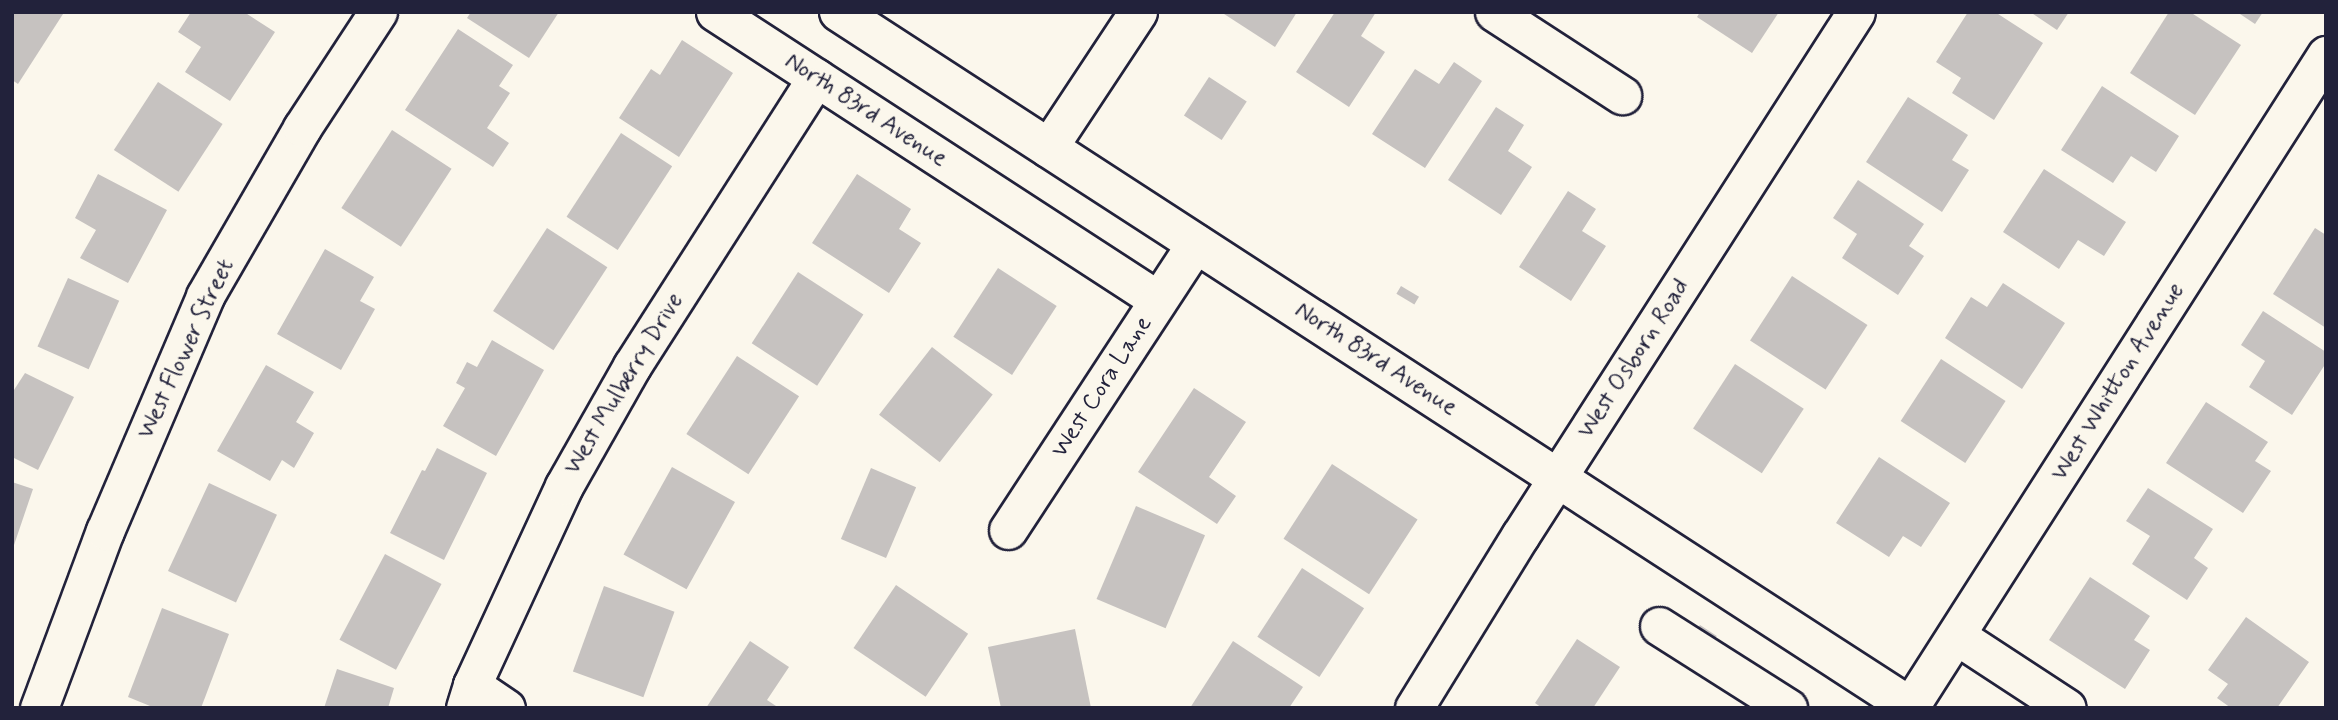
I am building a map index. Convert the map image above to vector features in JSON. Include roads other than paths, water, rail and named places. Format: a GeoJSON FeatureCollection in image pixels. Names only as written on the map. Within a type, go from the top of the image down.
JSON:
{"type":"FeatureCollection","features":[{"type":"Feature","properties":{"kind":"main road","name":"North 83rd Avenue"},"geometry":{"type":"LineString","coordinates":[[839,12],[1559,476],[1910,707]]}},
{"type":"Feature","properties":{"kind":"street","name":"West Flower Street"},"geometry":{"type":"LineString","coordinates":[[39,708],[105,531],[205,296],[302,128],[378,12]]}},
{"type":"Feature","properties":{"kind":"street","name":"North 83rd Avenue"},"geometry":{"type":"LineString","coordinates":[[715,12],[1158,300]]}},
{"type":"Feature","properties":{"kind":"street"},"geometry":{"type":"LineString","coordinates":[[1048,148],[1138,12]]}},
{"type":"Feature","properties":{"kind":"street"},"geometry":{"type":"LineString","coordinates":[[1494,12],[1622,95]]}},
{"type":"Feature","properties":{"kind":"street","name":"West Osborn Road"},"geometry":{"type":"LineString","coordinates":[[1414,708],[1856,12]]}},
{"type":"Feature","properties":{"kind":"street","name":"West Whitton Avenue"},"geometry":{"type":"LineString","coordinates":[[1910,707],[2326,55]]}},
{"type":"Feature","properties":{"kind":"street","name":"West Mulberry Drive"},"geometry":{"type":"LineString","coordinates":[[468,697],[564,486],[593,433],[632,366],[816,78]]}},
{"type":"Feature","properties":{"kind":"street","name":"West Cora Lane"},"geometry":{"type":"LineString","coordinates":[[1008,530],[1196,243]]}},
{"type":"Feature","properties":{"kind":"street"},"geometry":{"type":"LineString","coordinates":[[1659,626],[1788,708]]}},
{"type":"Feature","properties":{"kind":"street"},"geometry":{"type":"LineString","coordinates":[[1956,636],[2067,708]]}},
{"type":"Feature","properties":{"kind":"street"},"geometry":{"type":"LineString","coordinates":[[468,697],[506,708]]}}]}
